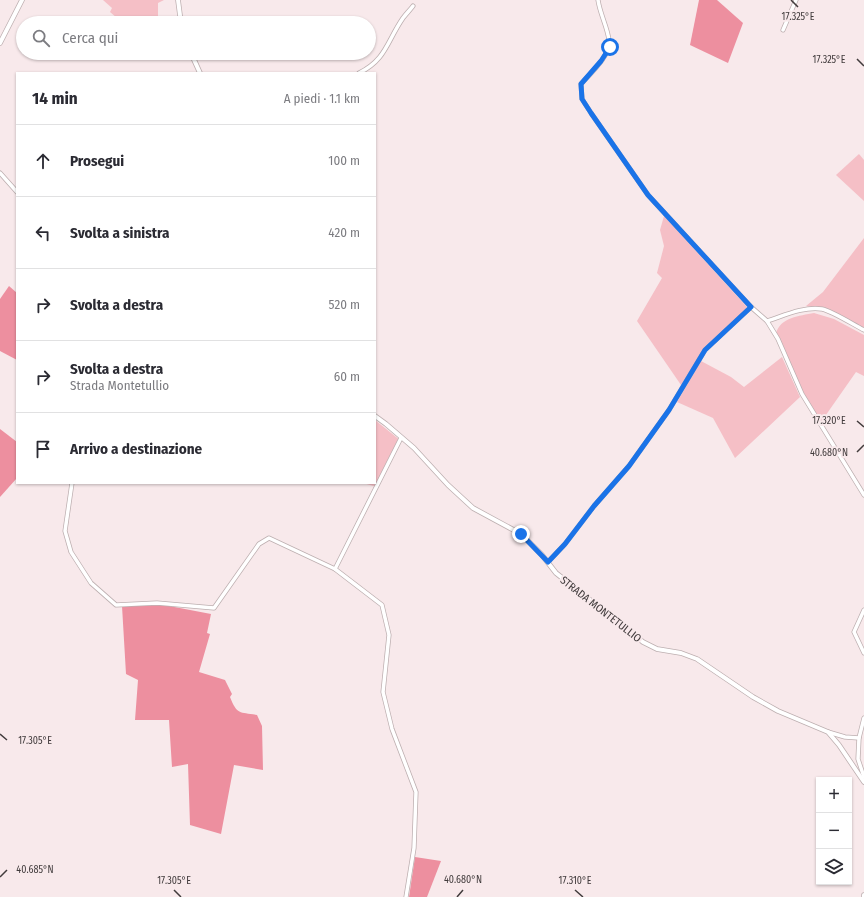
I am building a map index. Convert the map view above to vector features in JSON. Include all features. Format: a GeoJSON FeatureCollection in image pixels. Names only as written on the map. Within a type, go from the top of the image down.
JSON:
{"type":"FeatureCollection","features":[{"type":"Feature","properties":{"kind":"street"},"geometry":{"type":"LineString","coordinates":[[0,43],[22,0]]}},
{"type":"Feature","properties":{"kind":"street"},"geometry":{"type":"LineString","coordinates":[[178,0],[180,16]]}},
{"type":"Feature","properties":{"kind":"street"},"geometry":{"type":"LineString","coordinates":[[598,0],[599,9],[610,40],[610,47],[601,61],[581,84],[582,99],[648,195],[751,307],[767,321],[778,339],[802,394],[864,495]]}},
{"type":"Feature","properties":{"kind":"street"},"geometry":{"type":"LineString","coordinates":[[783,30],[796,0]]}},
{"type":"Feature","properties":{"kind":"street"},"geometry":{"type":"LineString","coordinates":[[361,72],[367,69],[380,57],[403,18],[413,6]]}},
{"type":"Feature","properties":{"kind":"street"},"geometry":{"type":"LineString","coordinates":[[194,60],[200,72]]}},
{"type":"Feature","properties":{"kind":"street"},"geometry":{"type":"LineString","coordinates":[[0,173],[16,191]]}},
{"type":"Feature","properties":{"kind":"street"},"geometry":{"type":"LineString","coordinates":[[548,562],[565,544],[594,506],[629,466],[669,410],[705,350],[751,307]]}},
{"type":"Feature","properties":{"kind":"street"},"geometry":{"type":"LineString","coordinates":[[767,321],[799,311],[816,308],[824,310],[864,330]]}},
{"type":"Feature","properties":{"kind":"street","name":"STRADA MONTETULLIO"},"geometry":{"type":"LineString","coordinates":[[376,417],[414,448],[448,485],[473,508],[521,534],[548,562],[556,573],[643,642],[657,649],[681,653],[697,658],[753,697],[778,711],[828,732],[840,745],[864,782]]}},
{"type":"Feature","properties":{"kind":"street"},"geometry":{"type":"LineString","coordinates":[[335,569],[401,438]]}},
{"type":"Feature","properties":{"kind":"street"},"geometry":{"type":"LineString","coordinates":[[72,484],[65,531],[71,552],[91,583],[116,605],[157,602],[214,608],[259,544],[269,538],[335,569],[382,606],[389,635],[383,692],[392,729],[416,792],[414,848],[406,897]]}},
{"type":"Feature","properties":{"kind":"street"},"geometry":{"type":"LineString","coordinates":[[864,610],[854,632],[864,654]]}},
{"type":"Feature","properties":{"kind":"street"},"geometry":{"type":"LineString","coordinates":[[864,718],[859,738],[858,759],[864,777]]}},
{"type":"Feature","properties":{"kind":"street"},"geometry":{"type":"LineString","coordinates":[[828,732],[845,737],[859,738]]}},
{"type":"Feature","properties":{"kind":"shaded area"},"geometry":{"type":"Polygon","coordinates":[[[103,0],[164,0],[158,3],[158,16],[115,16],[110,12],[112,8],[103,0]]]}},
{"type":"Feature","properties":{"kind":"shaded area"},"geometry":{"type":"Polygon","coordinates":[[[699,0],[717,0],[743,23],[728,63],[690,45],[699,0]]]}},
{"type":"Feature","properties":{"kind":"shaded area"},"geometry":{"type":"Polygon","coordinates":[[[859,154],[864,160],[864,201],[836,175],[859,154]]]}},
{"type":"Feature","properties":{"kind":"shaded area"},"geometry":{"type":"Polygon","coordinates":[[[664,216],[747,307],[745,311],[707,346],[681,385],[637,321],[662,278],[657,273],[664,246],[660,230],[664,216]]]}},
{"type":"Feature","properties":{"kind":"shaded area"},"geometry":{"type":"Polygon","coordinates":[[[864,238],[864,329],[827,310],[806,306],[823,292],[864,238]]]}},
{"type":"Feature","properties":{"kind":"shaded area"},"geometry":{"type":"Polygon","coordinates":[[[9,286],[16,292],[16,359],[0,351],[0,299],[9,286]]]}},
{"type":"Feature","properties":{"kind":"shaded area"},"geometry":{"type":"Polygon","coordinates":[[[814,313],[834,319],[864,335],[864,376],[856,372],[821,422],[793,378],[776,333],[778,328],[786,320],[797,316],[814,313]]]}},
{"type":"Feature","properties":{"kind":"shaded area"},"geometry":{"type":"Polygon","coordinates":[[[782,357],[800,397],[735,458],[713,418],[677,402],[701,361],[731,377],[744,387],[782,357]]]}},
{"type":"Feature","properties":{"kind":"shaded area"},"geometry":{"type":"Polygon","coordinates":[[[376,421],[401,441],[377,487],[366,484],[376,484],[376,421]]]}},
{"type":"Feature","properties":{"kind":"shaded area"},"geometry":{"type":"Polygon","coordinates":[[[0,429],[16,441],[16,479],[0,497],[0,429]]]}},
{"type":"Feature","properties":{"kind":"shaded area"},"geometry":{"type":"Polygon","coordinates":[[[164,605],[211,614],[207,633],[210,634],[199,672],[225,680],[232,694],[230,697],[237,710],[243,713],[257,715],[262,726],[263,770],[234,765],[221,834],[190,825],[188,764],[172,767],[169,720],[135,720],[138,680],[126,674],[122,606],[164,605]]]}},
{"type":"Feature","properties":{"kind":"shaded area"},"geometry":{"type":"Polygon","coordinates":[[[415,857],[441,861],[427,897],[409,897],[415,857]]]}},
{"type":"Feature","properties":{"kind":"route"},"geometry":{"type":"LineString","coordinates":[[521,534],[548,562],[565,544],[594,506],[629,466],[669,410],[705,350],[751,307],[648,195],[582,99],[581,84],[601,61],[610,47]]}}]}
